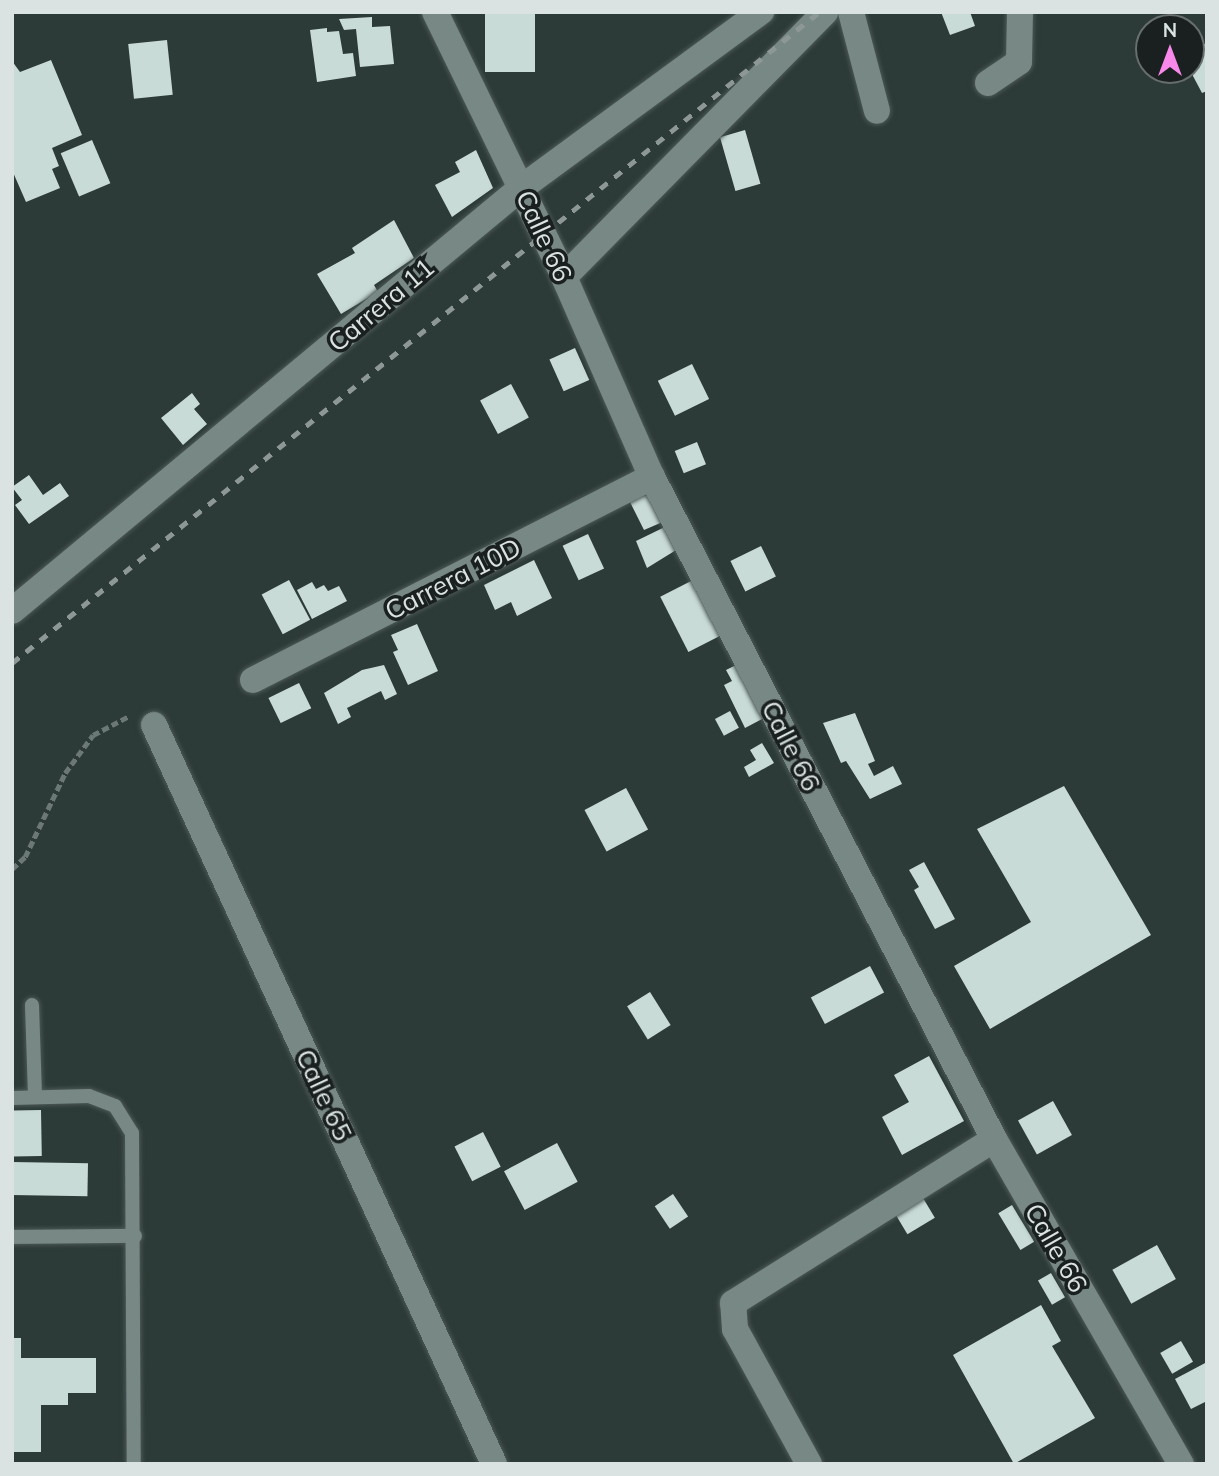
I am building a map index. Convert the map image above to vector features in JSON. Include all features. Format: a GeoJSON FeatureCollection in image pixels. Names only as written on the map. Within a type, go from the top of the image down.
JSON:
{"type":"FeatureCollection","features":[{"type":"Feature","properties":{"kind":"street","name":"Calle 66"},"geometry":{"type":"LineString","coordinates":[[435,12],[564,277],[652,477],[994,1139],[1181,1464]]}},
{"type":"Feature","properties":{"kind":"street","name":"Carrera 11"},"geometry":{"type":"LineString","coordinates":[[12,611],[521,188],[761,12]]}},
{"type":"Feature","properties":{"kind":"street"},"geometry":{"type":"LineString","coordinates":[[564,277],[825,12]]}},
{"type":"Feature","properties":{"kind":"street"},"geometry":{"type":"LineString","coordinates":[[850,12],[877,111]]}},
{"type":"Feature","properties":{"kind":"street"},"geometry":{"type":"LineString","coordinates":[[988,83],[1019,62],[1020,12]]}},
{"type":"Feature","properties":{"kind":"street","name":"Carrera 10D"},"geometry":{"type":"LineString","coordinates":[[253,680],[652,477]]}},
{"type":"Feature","properties":{"kind":"street","name":"Calle 65"},"geometry":{"type":"LineString","coordinates":[[154,725],[494,1464]]}},
{"type":"Feature","properties":{"kind":"street"},"geometry":{"type":"LineString","coordinates":[[809,1464],[735,1329],[733,1303],[994,1139]]}},
{"type":"Feature","properties":{"kind":"lane"},"geometry":{"type":"LineString","coordinates":[[32,1005],[35,1097]]}},
{"type":"Feature","properties":{"kind":"lane"},"geometry":{"type":"LineString","coordinates":[[12,1098],[89,1096],[115,1106],[132,1133],[135,1236],[134,1464]]}},
{"type":"Feature","properties":{"kind":"lane"},"geometry":{"type":"LineString","coordinates":[[12,1237],[135,1236]]}},
{"type":"Feature","properties":{"kind":"path"},"geometry":{"type":"LineString","coordinates":[[12,869],[24,857],[65,773],[93,735],[131,715],[144,714],[154,725]]}},
{"type":"Feature","properties":{"kind":"building"},"geometry":{"type":"Polygon","coordinates":[[[485,12],[535,12],[535,72],[485,72],[485,12]]]}},
{"type":"Feature","properties":{"kind":"building"},"geometry":{"type":"Polygon","coordinates":[[[941,12],[970,12],[975,26],[950,35],[941,12]]]}},
{"type":"Feature","properties":{"kind":"building"},"geometry":{"type":"Polygon","coordinates":[[[372,17],[372,27],[390,26],[394,64],[360,67],[356,29],[344,30],[339,19],[372,17]]]}},
{"type":"Feature","properties":{"kind":"building"},"geometry":{"type":"Polygon","coordinates":[[[327,28],[327,32],[339,31],[343,54],[353,53],[356,76],[317,82],[310,30],[327,28]]]}},
{"type":"Feature","properties":{"kind":"building"},"geometry":{"type":"Polygon","coordinates":[[[167,40],[173,95],[134,99],[128,44],[167,40]]]}},
{"type":"Feature","properties":{"kind":"building"},"geometry":{"type":"Polygon","coordinates":[[[1207,43],[1207,91],[1202,93],[1197,84],[1205,84],[1207,43]]]}},
{"type":"Feature","properties":{"kind":"building"},"geometry":{"type":"Polygon","coordinates":[[[51,60],[82,135],[52,148],[59,166],[52,169],[60,188],[26,202],[12,170],[12,61],[20,72],[51,60]]]}},
{"type":"Feature","properties":{"kind":"building"},"geometry":{"type":"Polygon","coordinates":[[[745,130],[760,184],[735,191],[720,137],[745,130]]]}},
{"type":"Feature","properties":{"kind":"building"},"geometry":{"type":"Polygon","coordinates":[[[92,140],[110,183],[79,197],[61,153],[92,140]]]}},
{"type":"Feature","properties":{"kind":"building"},"geometry":{"type":"Polygon","coordinates":[[[476,150],[493,188],[452,217],[435,185],[460,172],[455,162],[476,150]]]}},
{"type":"Feature","properties":{"kind":"building"},"geometry":{"type":"Polygon","coordinates":[[[394,220],[414,258],[374,285],[378,292],[341,314],[317,274],[355,253],[352,248],[394,220]]]}},
{"type":"Feature","properties":{"kind":"building"},"geometry":{"type":"Polygon","coordinates":[[[575,348],[589,380],[564,391],[549,359],[575,348]]]}},
{"type":"Feature","properties":{"kind":"building"},"geometry":{"type":"Polygon","coordinates":[[[692,364],[709,399],[675,416],[658,381],[692,364]]]}},
{"type":"Feature","properties":{"kind":"building"},"geometry":{"type":"Polygon","coordinates":[[[511,384],[529,418],[498,434],[480,400],[511,384]]]}},
{"type":"Feature","properties":{"kind":"building"},"geometry":{"type":"Polygon","coordinates":[[[192,393],[200,404],[194,409],[207,424],[183,445],[161,418],[192,393]]]}},
{"type":"Feature","properties":{"kind":"building"},"geometry":{"type":"Polygon","coordinates":[[[697,442],[706,464],[684,473],[675,451],[697,442]]]}},
{"type":"Feature","properties":{"kind":"building"},"geometry":{"type":"Polygon","coordinates":[[[29,475],[43,495],[60,483],[69,496],[29,524],[15,505],[22,500],[12,487],[29,475]]]}},
{"type":"Feature","properties":{"kind":"building"},"geometry":{"type":"Polygon","coordinates":[[[652,486],[665,521],[644,530],[628,498],[652,486]]]}},
{"type":"Feature","properties":{"kind":"building"},"geometry":{"type":"Polygon","coordinates":[[[671,524],[681,547],[647,568],[636,541],[671,524]]]}},
{"type":"Feature","properties":{"kind":"building"},"geometry":{"type":"Polygon","coordinates":[[[588,534],[604,568],[579,580],[563,546],[588,534]]]}},
{"type":"Feature","properties":{"kind":"building"},"geometry":{"type":"Polygon","coordinates":[[[761,546],[776,577],[745,591],[730,561],[761,546]]]}},
{"type":"Feature","properties":{"kind":"building"},"geometry":{"type":"Polygon","coordinates":[[[534,560],[552,598],[517,616],[511,602],[495,610],[484,585],[534,560]]]}},
{"type":"Feature","properties":{"kind":"building"},"geometry":{"type":"Polygon","coordinates":[[[695,579],[723,634],[688,652],[660,597],[695,579]]]}},
{"type":"Feature","properties":{"kind":"building"},"geometry":{"type":"Polygon","coordinates":[[[289,580],[310,620],[283,634],[262,595],[289,580]]]}},
{"type":"Feature","properties":{"kind":"building"},"geometry":{"type":"Polygon","coordinates":[[[312,582],[316,589],[324,585],[328,591],[339,586],[347,601],[312,619],[297,590],[312,582]]]}},
{"type":"Feature","properties":{"kind":"building"},"geometry":{"type":"Polygon","coordinates":[[[417,624],[438,671],[408,685],[393,652],[398,650],[391,635],[417,624]]]}},
{"type":"Feature","properties":{"kind":"building"},"geometry":{"type":"Polygon","coordinates":[[[738,664],[764,718],[745,728],[724,685],[732,681],[726,670],[738,664]]]}},
{"type":"Feature","properties":{"kind":"building"},"geometry":{"type":"Polygon","coordinates":[[[384,665],[397,694],[385,700],[381,691],[347,708],[351,717],[338,724],[324,693],[362,670],[384,665]]]}},
{"type":"Feature","properties":{"kind":"building"},"geometry":{"type":"Polygon","coordinates":[[[299,683],[311,708],[281,723],[268,698],[299,683]]]}},
{"type":"Feature","properties":{"kind":"building"},"geometry":{"type":"Polygon","coordinates":[[[730,711],[739,728],[724,736],[715,719],[730,711]]]}},
{"type":"Feature","properties":{"kind":"building"},"geometry":{"type":"Polygon","coordinates":[[[855,713],[875,761],[868,764],[874,776],[893,766],[902,784],[870,799],[846,761],[841,763],[823,723],[855,713]]]}},
{"type":"Feature","properties":{"kind":"building"},"geometry":{"type":"Polygon","coordinates":[[[762,743],[774,763],[749,777],[744,767],[756,760],[750,750],[762,743]]]}},
{"type":"Feature","properties":{"kind":"building"},"geometry":{"type":"Polygon","coordinates":[[[1064,786],[1151,935],[990,1029],[954,966],[1031,922],[977,829],[1064,786]]]}},
{"type":"Feature","properties":{"kind":"building"},"geometry":{"type":"Polygon","coordinates":[[[626,788],[648,829],[607,852],[585,810],[626,788]]]}},
{"type":"Feature","properties":{"kind":"building"},"geometry":{"type":"Polygon","coordinates":[[[924,862],[955,919],[935,929],[914,890],[919,887],[909,870],[924,862]]]}},
{"type":"Feature","properties":{"kind":"building"},"geometry":{"type":"Polygon","coordinates":[[[870,966],[884,992],[825,1024],[811,997],[870,966]]]}},
{"type":"Feature","properties":{"kind":"building"},"geometry":{"type":"Polygon","coordinates":[[[650,992],[671,1025],[648,1039],[627,1006],[650,992]]]}},
{"type":"Feature","properties":{"kind":"building"},"geometry":{"type":"Polygon","coordinates":[[[929,1056],[964,1121],[902,1155],[882,1117],[909,1102],[894,1075],[929,1056]]]}},
{"type":"Feature","properties":{"kind":"building"},"geometry":{"type":"Polygon","coordinates":[[[1053,1101],[1072,1135],[1037,1155],[1018,1120],[1053,1101]]]}},
{"type":"Feature","properties":{"kind":"building"},"geometry":{"type":"Polygon","coordinates":[[[41,1110],[42,1156],[13,1156],[12,1111],[41,1110]]]}},
{"type":"Feature","properties":{"kind":"building"},"geometry":{"type":"Polygon","coordinates":[[[483,1132],[501,1167],[472,1181],[454,1147],[483,1132]]]}},
{"type":"Feature","properties":{"kind":"building"},"geometry":{"type":"Polygon","coordinates":[[[557,1143],[578,1182],[525,1210],[504,1171],[557,1143]]]}},
{"type":"Feature","properties":{"kind":"building"},"geometry":{"type":"Polygon","coordinates":[[[12,1162],[88,1163],[87,1196],[12,1195],[12,1162]]]}},
{"type":"Feature","properties":{"kind":"building"},"geometry":{"type":"Polygon","coordinates":[[[673,1194],[688,1216],[670,1229],[655,1206],[673,1194]]]}},
{"type":"Feature","properties":{"kind":"building"},"geometry":{"type":"Polygon","coordinates":[[[923,1198],[935,1218],[907,1234],[896,1214],[923,1198]]]}},
{"type":"Feature","properties":{"kind":"building"},"geometry":{"type":"Polygon","coordinates":[[[1012,1205],[1034,1242],[1020,1250],[998,1213],[1012,1205]]]}},
{"type":"Feature","properties":{"kind":"building"},"geometry":{"type":"Polygon","coordinates":[[[1157,1245],[1176,1279],[1131,1304],[1112,1270],[1157,1245]]]}},
{"type":"Feature","properties":{"kind":"building"},"geometry":{"type":"Polygon","coordinates":[[[1051,1273],[1065,1297],[1052,1305],[1038,1280],[1051,1273]]]}},
{"type":"Feature","properties":{"kind":"building"},"geometry":{"type":"Polygon","coordinates":[[[1041,1305],[1061,1341],[1052,1346],[1095,1418],[1014,1464],[953,1355],[1041,1305]]]}},
{"type":"Feature","properties":{"kind":"building"},"geometry":{"type":"Polygon","coordinates":[[[12,1338],[21,1338],[21,1358],[96,1358],[96,1393],[68,1393],[68,1405],[41,1405],[41,1452],[12,1452],[12,1338]]]}},
{"type":"Feature","properties":{"kind":"building"},"geometry":{"type":"Polygon","coordinates":[[[1181,1341],[1193,1362],[1172,1374],[1160,1353],[1181,1341]]]}},
{"type":"Feature","properties":{"kind":"building"},"geometry":{"type":"Polygon","coordinates":[[[1207,1362],[1207,1401],[1191,1409],[1175,1379],[1207,1362]]]}},
{"type":"Feature","properties":{"kind":"railway"},"geometry":{"type":"LineString","coordinates":[[12,663],[819,12]]}}]}
